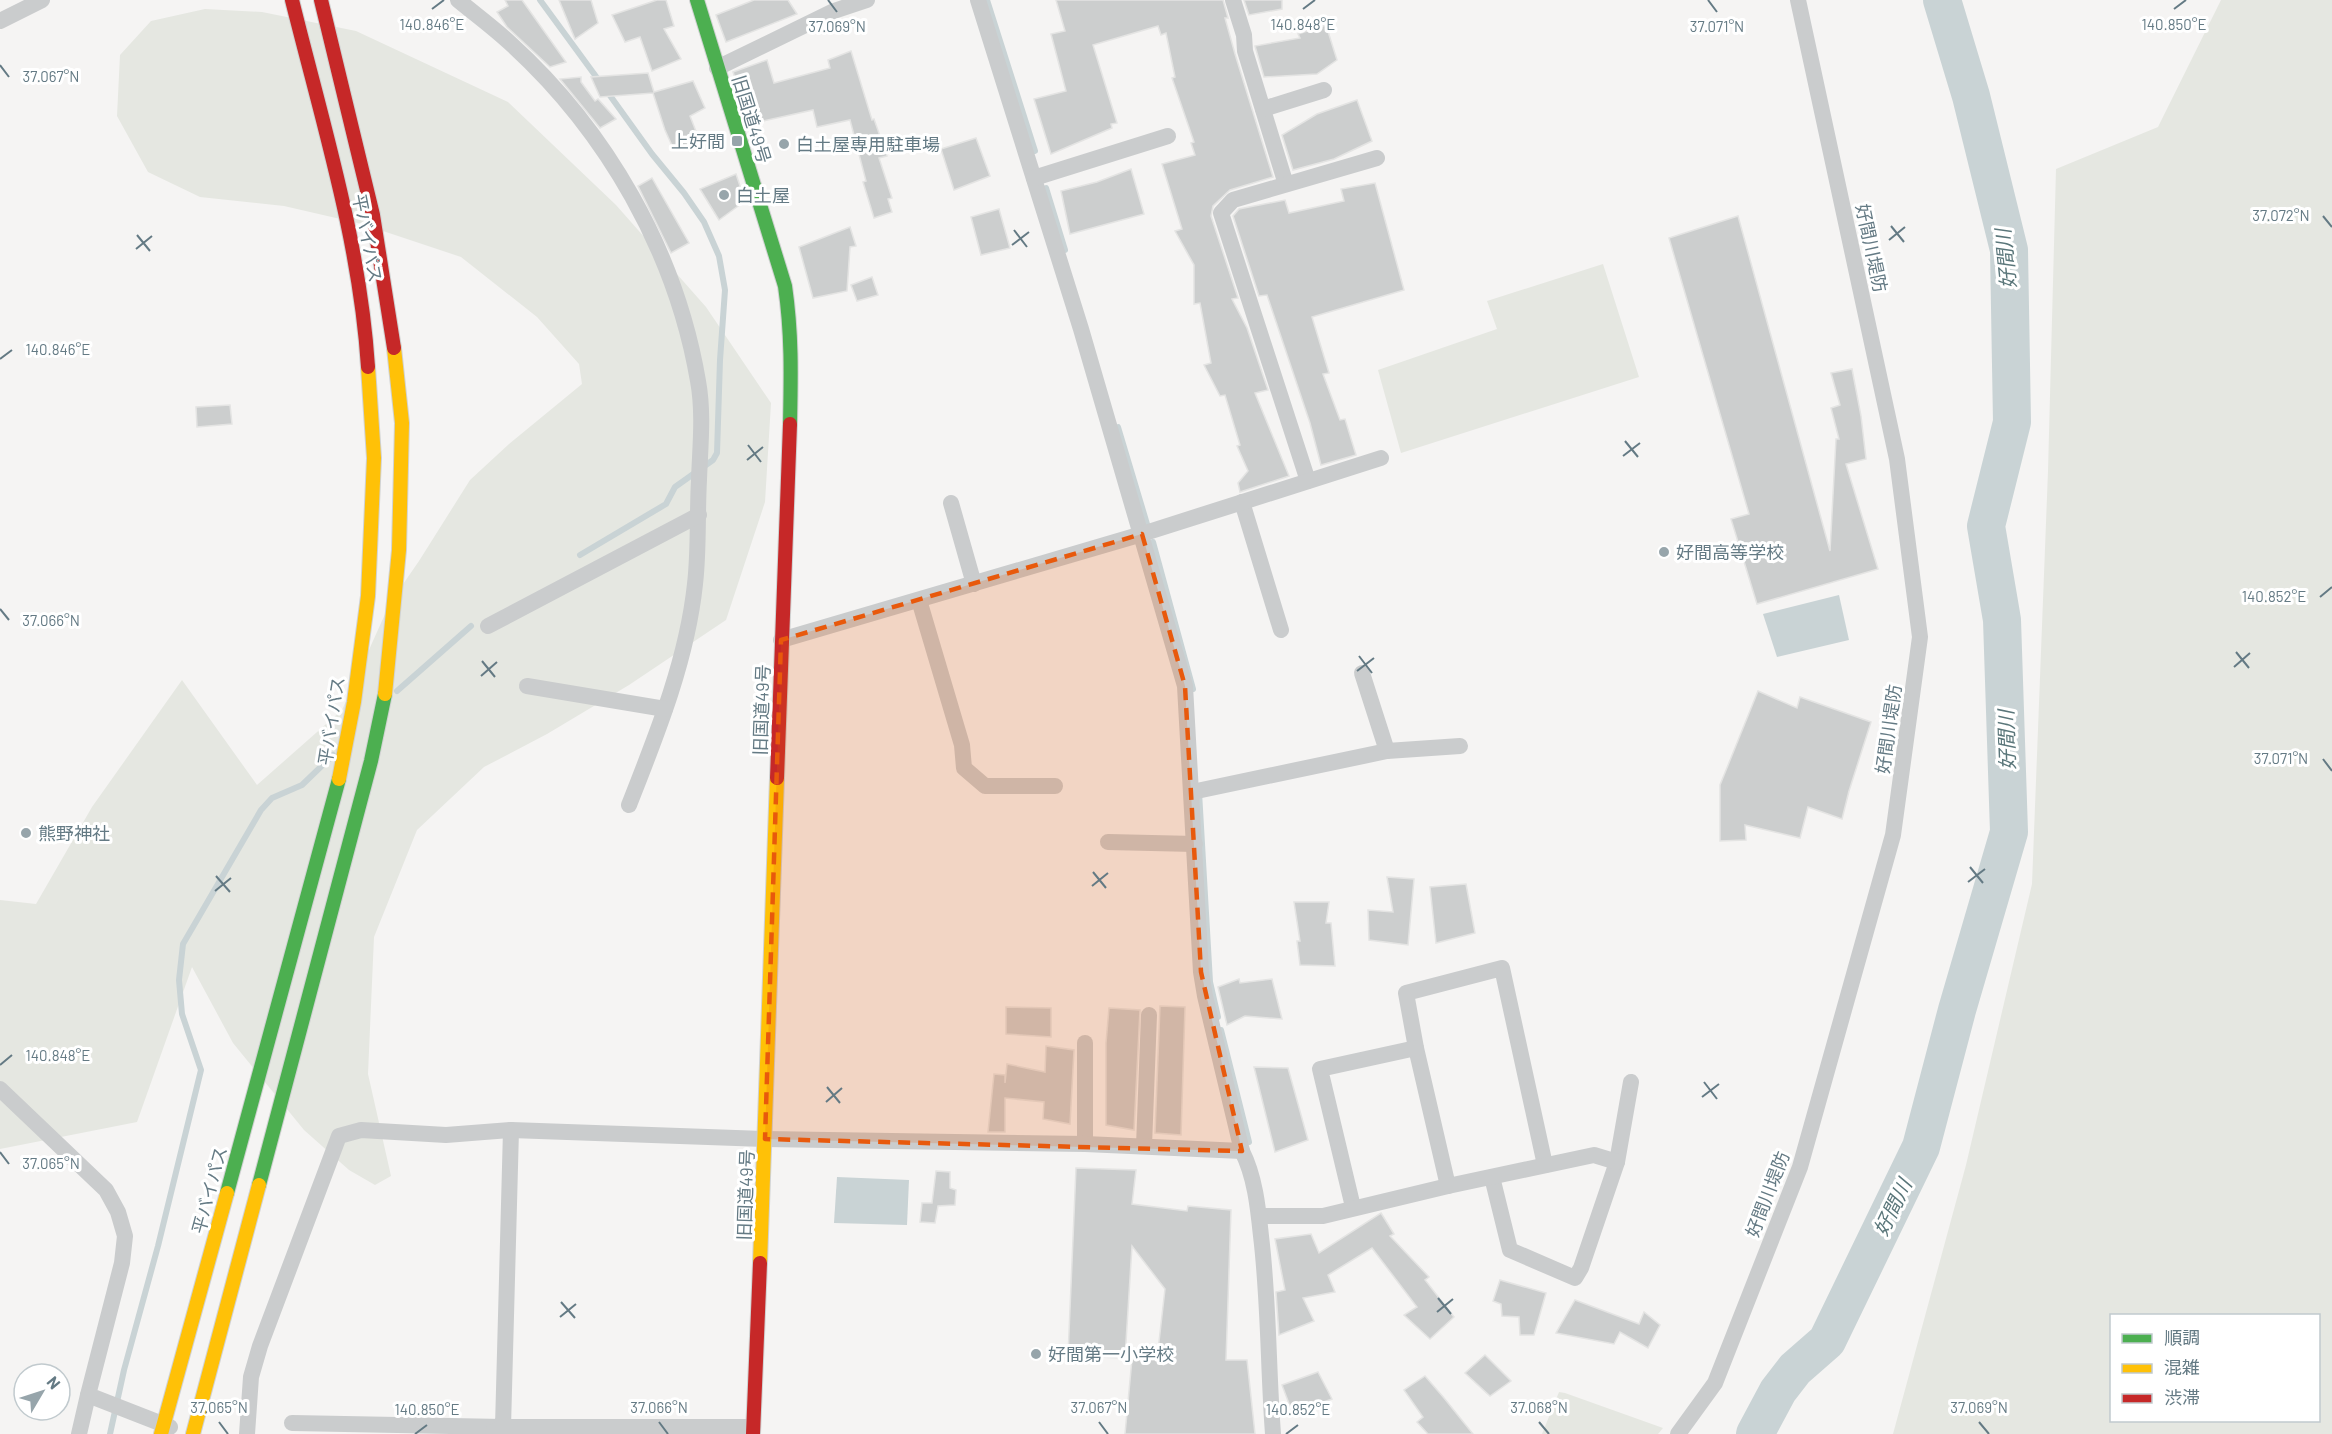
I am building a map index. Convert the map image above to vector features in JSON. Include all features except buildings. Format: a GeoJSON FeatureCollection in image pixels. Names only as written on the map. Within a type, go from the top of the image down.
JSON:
{"type":"FeatureCollection","features":[{"type":"Feature","properties":{"kind":"main road","name":"平バイパス"},"geometry":{"type":"LineString","coordinates":[[162,1430],[342,764],[368,596],[374,458],[365,319],[351,236],[292,0]]}},
{"type":"Feature","properties":{"kind":"main road","name":"平バイパス"},"geometry":{"type":"LineString","coordinates":[[196,1433],[368,772],[386,688],[399,550],[402,423],[391,321],[373,215],[321,0]]}},
{"type":"Feature","properties":{"kind":"main road","name":"旧国道49号"},"geometry":{"type":"LineString","coordinates":[[697,0],[785,286],[791,327],[792,353],[765,1138],[753,1430]]}},
{"type":"Feature","properties":{"kind":"street"},"geometry":{"type":"LineString","coordinates":[[0,21],[42,0]]}},
{"type":"Feature","properties":{"kind":"street"},"geometry":{"type":"LineString","coordinates":[[458,0],[511,44],[534,67],[573,111],[615,165],[632,192],[673,284],[699,382],[701,413],[699,515],[695,584],[690,618],[665,709],[629,805]]}},
{"type":"Feature","properties":{"kind":"street"},"geometry":{"type":"LineString","coordinates":[[717,68],[834,11],[867,0]]}},
{"type":"Feature","properties":{"kind":"street"},"geometry":{"type":"LineString","coordinates":[[978,0],[1142,534],[1185,686],[1197,791],[1195,844],[1204,988],[1242,1151],[1250,1166],[1259,1216],[1265,1264],[1273,1434]]}},
{"type":"Feature","properties":{"kind":"street"},"geometry":{"type":"LineString","coordinates":[[1233,0],[1244,35],[1245,51],[1284,178]]}},
{"type":"Feature","properties":{"kind":"street","name":"好間川堤防"},"geometry":{"type":"LineString","coordinates":[[1678,1434],[1715,1383],[1800,1167],[1893,835],[1920,637],[1897,459],[1798,0]]}},
{"type":"Feature","properties":{"kind":"street"},"geometry":{"type":"LineString","coordinates":[[1263,109],[1324,90]]}},
{"type":"Feature","properties":{"kind":"street"},"geometry":{"type":"LineString","coordinates":[[1034,178],[1168,136]]}},
{"type":"Feature","properties":{"kind":"street"},"geometry":{"type":"LineString","coordinates":[[1308,481],[1221,213],[1233,201],[1377,158]]}},
{"type":"Feature","properties":{"kind":"street"},"geometry":{"type":"LineString","coordinates":[[781,640],[1142,534],[1381,458]]}},
{"type":"Feature","properties":{"kind":"street"},"geometry":{"type":"LineString","coordinates":[[1242,502],[1281,630]]}},
{"type":"Feature","properties":{"kind":"street"},"geometry":{"type":"LineString","coordinates":[[951,503],[974,584]]}},
{"type":"Feature","properties":{"kind":"street"},"geometry":{"type":"LineString","coordinates":[[488,626],[699,515]]}},
{"type":"Feature","properties":{"kind":"street"},"geometry":{"type":"LineString","coordinates":[[919,600],[962,745],[964,768],[985,786],[1055,786]]}},
{"type":"Feature","properties":{"kind":"street"},"geometry":{"type":"LineString","coordinates":[[1362,674],[1387,751]]}},
{"type":"Feature","properties":{"kind":"street"},"geometry":{"type":"LineString","coordinates":[[527,687],[665,709]]}},
{"type":"Feature","properties":{"kind":"street"},"geometry":{"type":"LineString","coordinates":[[1197,791],[1387,751],[1460,746]]}},
{"type":"Feature","properties":{"kind":"street"},"geometry":{"type":"LineString","coordinates":[[1108,842],[1195,844]]}},
{"type":"Feature","properties":{"kind":"street"},"geometry":{"type":"LineString","coordinates":[[1448,1186],[1406,993],[1502,968],[1545,1165]]}},
{"type":"Feature","properties":{"kind":"street"},"geometry":{"type":"LineString","coordinates":[[1144,1146],[1149,1015]]}},
{"type":"Feature","properties":{"kind":"street"},"geometry":{"type":"LineString","coordinates":[[1085,1043],[1085,1144]]}},
{"type":"Feature","properties":{"kind":"street"},"geometry":{"type":"LineString","coordinates":[[1353,1207],[1320,1069],[1416,1047]]}},
{"type":"Feature","properties":{"kind":"street"},"geometry":{"type":"LineString","coordinates":[[1492,1177],[1510,1250],[1575,1278],[1581,1269],[1617,1162],[1631,1082]]}},
{"type":"Feature","properties":{"kind":"street"},"geometry":{"type":"LineString","coordinates":[[0,1089],[106,1190],[125,1236],[122,1263],[94,1397],[79,1434]]}},
{"type":"Feature","properties":{"kind":"street"},"geometry":{"type":"LineString","coordinates":[[247,1434],[251,1377],[260,1347],[339,1136],[361,1130],[446,1135],[511,1130],[765,1138],[1085,1144],[1242,1151]]}},
{"type":"Feature","properties":{"kind":"street"},"geometry":{"type":"LineString","coordinates":[[496,1430],[511,1130]]}},
{"type":"Feature","properties":{"kind":"street"},"geometry":{"type":"LineString","coordinates":[[1259,1216],[1323,1216],[1353,1207],[1594,1155],[1617,1162]]}},
{"type":"Feature","properties":{"kind":"street"},"geometry":{"type":"LineString","coordinates":[[94,1397],[132,1411],[162,1430],[196,1433]]}},
{"type":"Feature","properties":{"kind":"street"},"geometry":{"type":"LineString","coordinates":[[292,1423],[496,1430],[753,1430]]}},
{"type":"Feature","properties":{"kind":"highlighted area"},"geometry":{"type":"Polygon","coordinates":[[[1142,534],[1185,686],[1201,972],[1242,1151],[765,1139],[781,640],[1142,534]]]}},
{"type":"Feature","properties":{"kind":"shaded area"},"geometry":{"type":"Polygon","coordinates":[[[2221,0],[2332,0],[2332,1434],[1893,1434],[1966,1165],[2032,884],[2048,471],[2056,169],[2158,127],[2221,0]]]}},
{"type":"Feature","properties":{"kind":"shaded area"},"geometry":{"type":"Polygon","coordinates":[[[205,9],[262,12],[356,31],[508,102],[616,205],[706,307],[771,403],[765,502],[726,620],[629,685],[547,734],[484,767],[417,830],[374,937],[368,1074],[391,1176],[375,1185],[349,1170],[304,1130],[233,1043],[192,967],[137,1122],[0,1149],[0,900],[36,904],[92,807],[182,680],[257,785],[342,710],[390,603],[470,480],[509,444],[582,384],[579,364],[537,317],[461,257],[362,224],[284,206],[200,197],[148,172],[117,116],[120,55],[151,21],[205,9]]]}},
{"type":"Feature","properties":{"kind":"shaded area"},"geometry":{"type":"Polygon","coordinates":[[[1603,264],[1639,377],[1401,453],[1378,370],[1497,329],[1487,301],[1603,264]]]}},
{"type":"Feature","properties":{"kind":"shaded area"},"geometry":{"type":"Polygon","coordinates":[[[1839,595],[1849,640],[1777,657],[1763,614],[1839,595]]]}},
{"type":"Feature","properties":{"kind":"shaded area"},"geometry":{"type":"Polygon","coordinates":[[[837,1177],[909,1180],[907,1225],[834,1223],[837,1177]]]}},
{"type":"Feature","properties":{"kind":"shaded area"},"geometry":{"type":"Polygon","coordinates":[[[1559,1392],[1663,1428],[1658,1434],[1542,1434],[1559,1392]]]}},
{"type":"Feature","properties":{"kind":"waterway"},"geometry":{"type":"LineString","coordinates":[[540,0],[600,82]]}},
{"type":"Feature","properties":{"kind":"waterway"},"geometry":{"type":"LineString","coordinates":[[987,0],[1035,151]]}},
{"type":"Feature","properties":{"kind":"waterway","name":"好間川"},"geometry":{"type":"LineString","coordinates":[[1755,1434],[1778,1391],[1795,1369],[1827,1341],[1921,1147],[1957,1010],[2009,832],[2002,620],[1986,526],[2012,422],[2009,250],[1971,96],[1942,0]]}},
{"type":"Feature","properties":{"kind":"waterway"},"geometry":{"type":"LineString","coordinates":[[580,555],[666,504],[675,487],[713,460],[717,453],[725,290],[719,256],[704,222],[606,90]]}},
{"type":"Feature","properties":{"kind":"waterway"},"geometry":{"type":"LineString","coordinates":[[1046,188],[1065,250]]}},
{"type":"Feature","properties":{"kind":"waterway"},"geometry":{"type":"LineString","coordinates":[[1118,427],[1147,524]]}},
{"type":"Feature","properties":{"kind":"waterway"},"geometry":{"type":"LineString","coordinates":[[1153,542],[1193,689]]}},
{"type":"Feature","properties":{"kind":"waterway"},"geometry":{"type":"LineString","coordinates":[[397,691],[471,626]]}},
{"type":"Feature","properties":{"kind":"waterway"},"geometry":{"type":"LineString","coordinates":[[110,1434],[124,1370],[158,1246],[201,1070],[182,1014],[179,980],[183,944],[261,810],[272,798],[302,785],[333,755]]}},
{"type":"Feature","properties":{"kind":"waterway"},"geometry":{"type":"LineString","coordinates":[[1199,792],[1210,982],[1218,1017]]}},
{"type":"Feature","properties":{"kind":"waterway"},"geometry":{"type":"LineString","coordinates":[[1221,1030],[1249,1142]]}},
{"type":"Feature","properties":{"kind":"traffic: fast"},"geometry":{"type":"LineString","coordinates":[[697,0],[785,286],[790,338],[790,424]]}},
{"type":"Feature","properties":{"kind":"traffic: fast"},"geometry":{"type":"LineString","coordinates":[[259,1185],[371,761],[385,694]]}},
{"type":"Feature","properties":{"kind":"traffic: fast"},"geometry":{"type":"LineString","coordinates":[[227,1193],[339,779]]}},
{"type":"Feature","properties":{"kind":"traffic: slow"},"geometry":{"type":"LineString","coordinates":[[385,694],[399,550],[402,423],[394,348]]}},
{"type":"Feature","properties":{"kind":"traffic: slow"},"geometry":{"type":"LineString","coordinates":[[339,779],[354,702],[368,596],[374,458],[368,367]]}},
{"type":"Feature","properties":{"kind":"traffic: slow"},"geometry":{"type":"LineString","coordinates":[[760,1263],[777,778]]}},
{"type":"Feature","properties":{"kind":"traffic: slow"},"geometry":{"type":"LineString","coordinates":[[193,1434],[259,1185]]}},
{"type":"Feature","properties":{"kind":"traffic: slow"},"geometry":{"type":"LineString","coordinates":[[161,1434],[227,1193]]}},
{"type":"Feature","properties":{"kind":"traffic: jam"},"geometry":{"type":"LineString","coordinates":[[292,0],[348,228],[364,320],[368,367]]}},
{"type":"Feature","properties":{"kind":"traffic: jam"},"geometry":{"type":"LineString","coordinates":[[321,0],[373,215],[394,348]]}},
{"type":"Feature","properties":{"kind":"traffic: jam"},"geometry":{"type":"LineString","coordinates":[[777,778],[790,424]]}},
{"type":"Feature","properties":{"kind":"traffic: jam"},"geometry":{"type":"LineString","coordinates":[[753,1434],[760,1263]]}},
{"type":"Feature","properties":{"kind":"place","name":"上好間"},"geometry":{"type":"Point","coordinates":[737,141]}},
{"type":"Feature","properties":{"kind":"place","name":"白土屋専用駐車場"},"geometry":{"type":"Point","coordinates":[784,144]}},
{"type":"Feature","properties":{"kind":"place","name":"白土屋"},"geometry":{"type":"Point","coordinates":[724,195]}},
{"type":"Feature","properties":{"kind":"place","name":"好間高等学校"},"geometry":{"type":"Point","coordinates":[1664,552]}},
{"type":"Feature","properties":{"kind":"place","name":"熊野神社"},"geometry":{"type":"Point","coordinates":[26,833]}},
{"type":"Feature","properties":{"kind":"place","name":"好間第一小学校"},"geometry":{"type":"Point","coordinates":[1036,1354]}}]}
